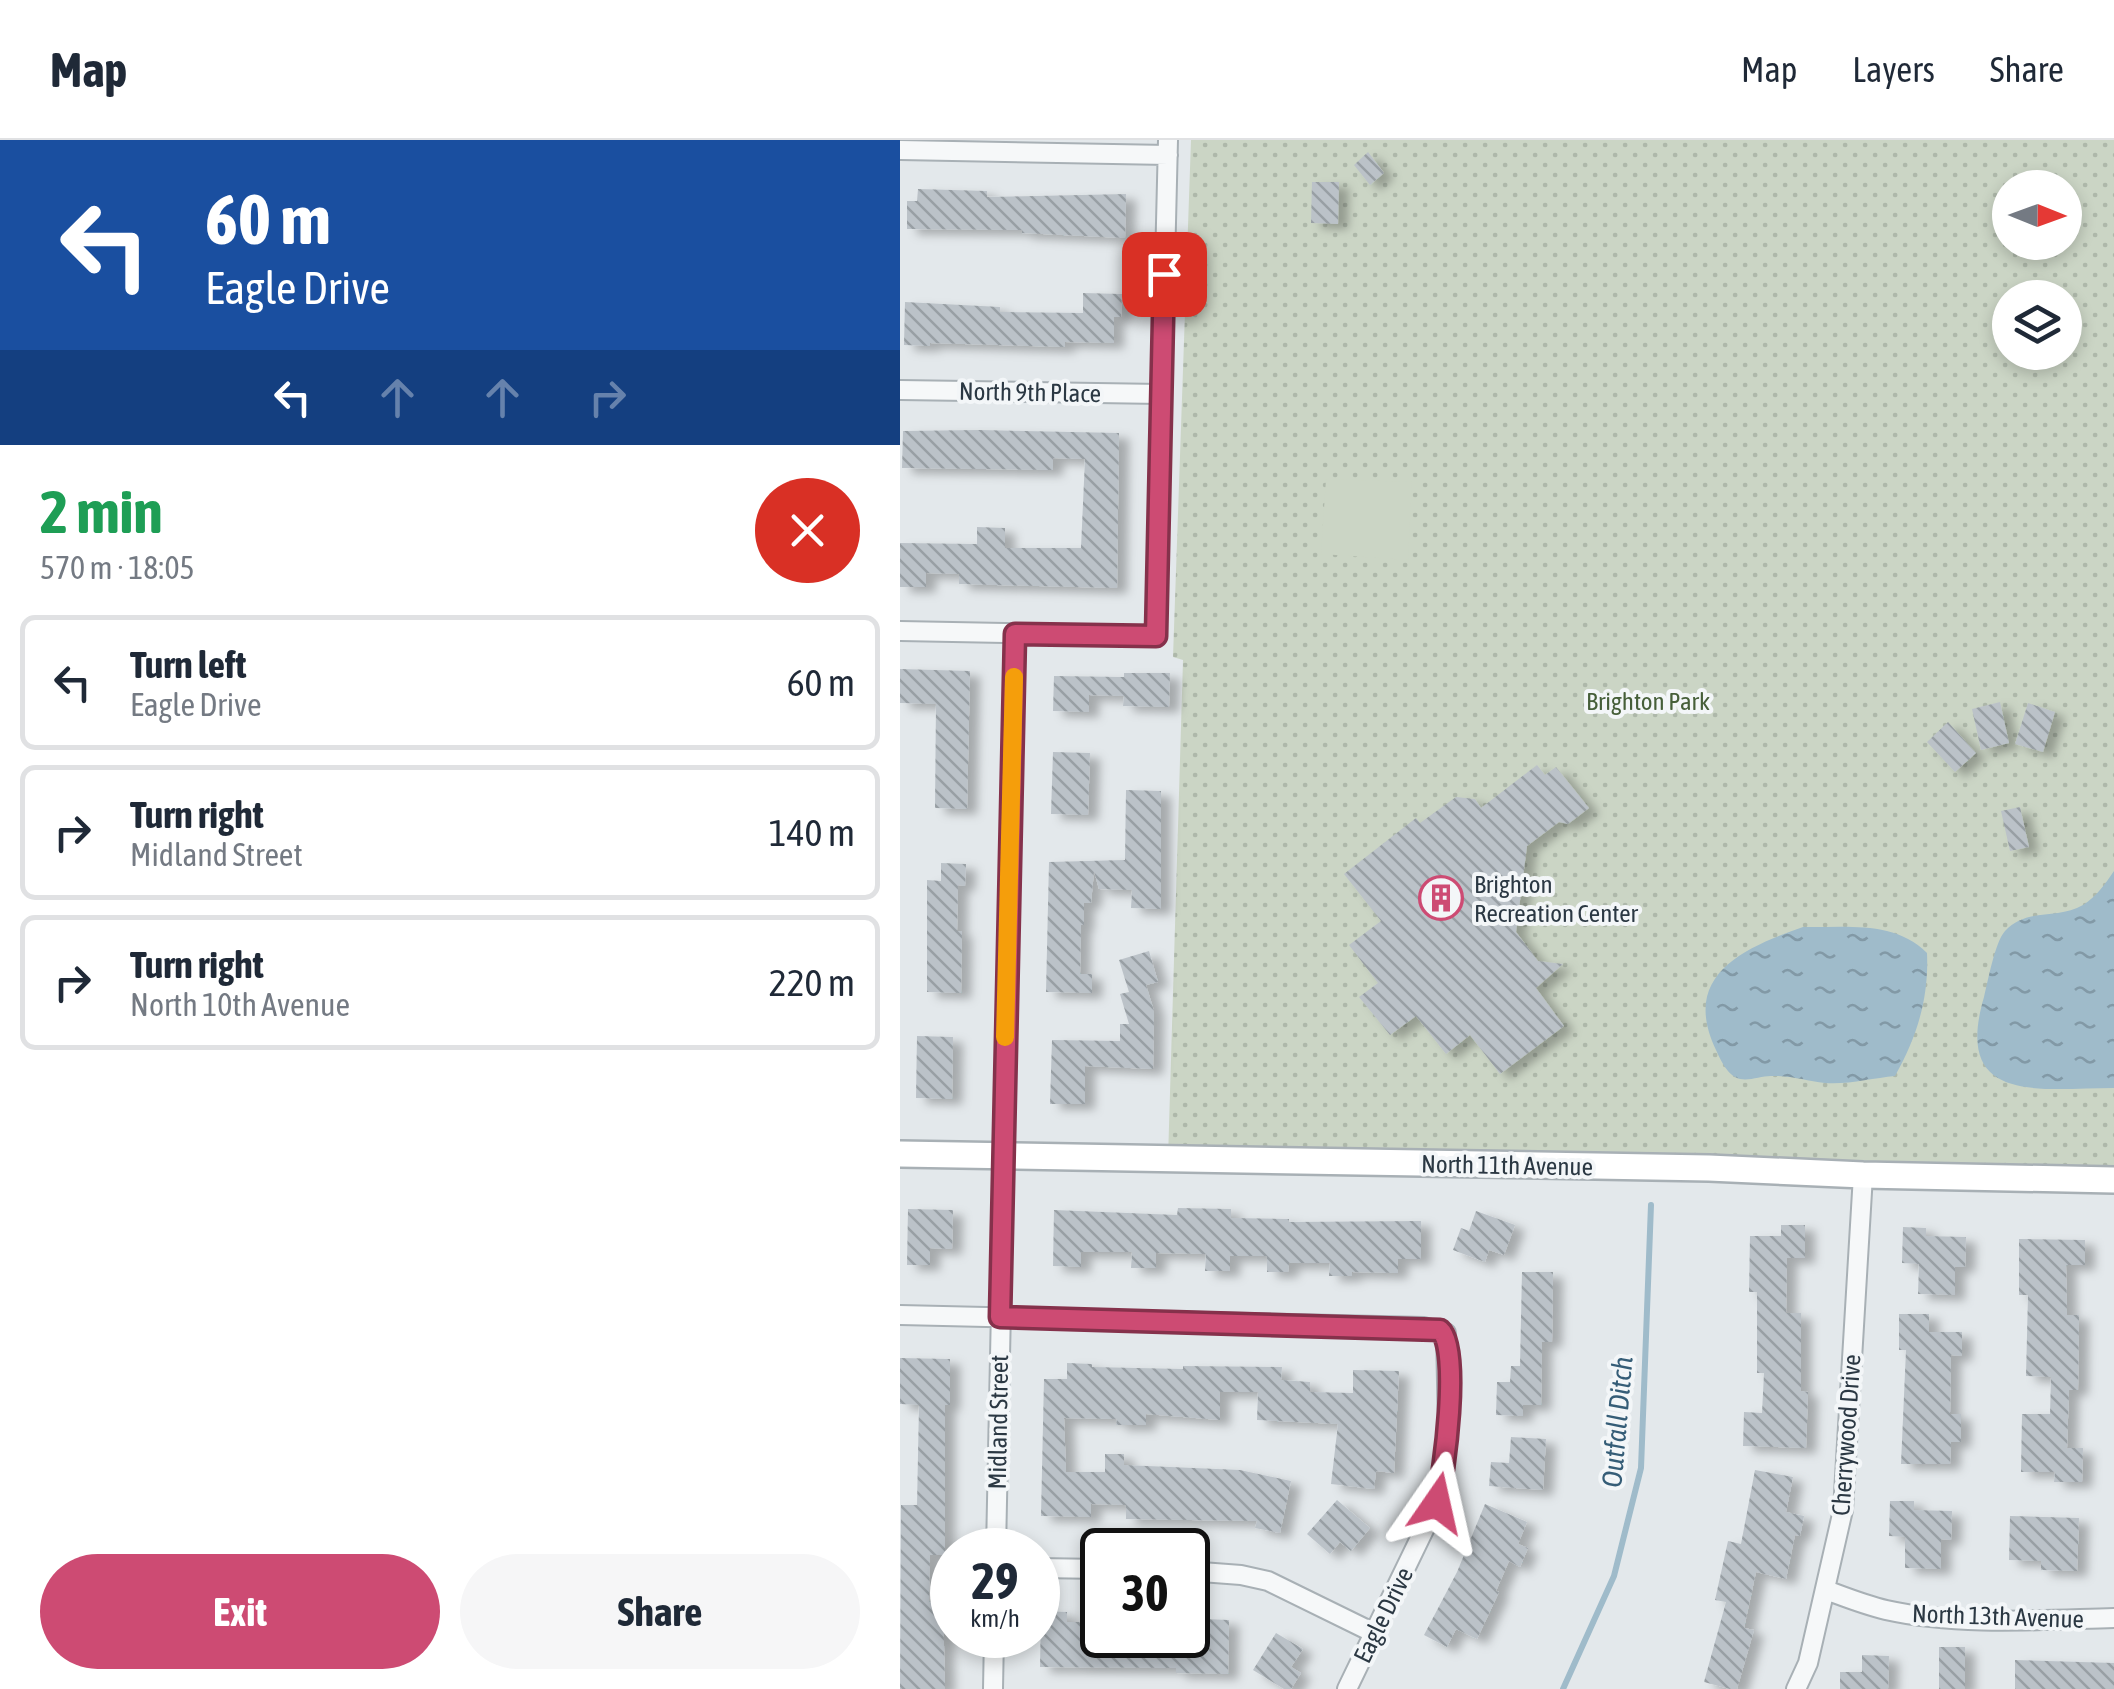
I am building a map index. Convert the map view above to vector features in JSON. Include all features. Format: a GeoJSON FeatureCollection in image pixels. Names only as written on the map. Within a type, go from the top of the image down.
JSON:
{"type":"FeatureCollection","features":[{"type":"Feature","properties":{"kind":"street"},"geometry":{"type":"LineString","coordinates":[[900,150],[1168,148],[1156,636],[900,631]]}},
{"type":"Feature","properties":{"kind":"street","name":"North 9th Place"},"geometry":{"type":"LineString","coordinates":[[900,390],[1161,394]]}},
{"type":"Feature","properties":{"kind":"street","name":"Midland Street"},"geometry":{"type":"LineString","coordinates":[[996,1528],[1015,634]]}},
{"type":"Feature","properties":{"kind":"street","name":"North 11th Avenue"},"geometry":{"type":"LineString","coordinates":[[900,1154],[1709,1168],[1862,1176],[2114,1180]]}},
{"type":"Feature","properties":{"kind":"street","name":"Cherrywood Drive"},"geometry":{"type":"LineString","coordinates":[[1796,1689],[1808,1664],[1843,1510],[1862,1176]]}},
{"type":"Feature","properties":{"kind":"street"},"geometry":{"type":"LineString","coordinates":[[900,1315],[1000,1317]]}},
{"type":"Feature","properties":{"kind":"street","name":"Eagle Drive"},"geometry":{"type":"LineString","coordinates":[[1000,1317],[1424,1327],[1446,1333],[1448,1416],[1443,1479],[1431,1519],[1347,1689]]}},
{"type":"Feature","properties":{"kind":"street"},"geometry":{"type":"LineString","coordinates":[[1210,1573],[1268,1582],[1374,1633]]}},
{"type":"Feature","properties":{"kind":"street","name":"North 13th Avenue"},"geometry":{"type":"LineString","coordinates":[[1826,1590],[1882,1609],[1915,1614],[2016,1621],[2114,1618]]}},
{"type":"Feature","properties":{"kind":"street"},"geometry":{"type":"LineString","coordinates":[[993,1689],[994,1658]]}},
{"type":"Feature","properties":{"kind":"green space","name":"Brighton Park"},"geometry":{"type":"Polygon","coordinates":[[[1191,140],[2114,140],[2114,1182],[1168,1159],[1183,660],[1173,657],[1191,140]]]}},
{"type":"Feature","properties":{"kind":"green space"},"geometry":{"type":"Polygon","coordinates":[[[1326,479],[1412,482],[1408,560],[1321,554],[1326,479]]]}},
{"type":"Feature","properties":{"kind":"water"},"geometry":{"type":"Polygon","coordinates":[[[2114,871],[2114,1088],[2032,1088],[1992,1074],[1981,1057],[1977,1032],[2001,936],[2023,919],[2083,905],[2114,871]]]}},
{"type":"Feature","properties":{"kind":"water"},"geometry":{"type":"Polygon","coordinates":[[[1803,927],[1884,931],[1914,942],[1927,953],[1920,1017],[1895,1076],[1833,1083],[1778,1076],[1744,1079],[1732,1075],[1723,1063],[1707,1024],[1706,1002],[1712,984],[1740,955],[1803,927]]]}},
{"type":"Feature","properties":{"kind":"building"},"geometry":{"type":"Polygon","coordinates":[[[1368,152],[1384,173],[1370,185],[1354,165],[1368,152]]]}},
{"type":"Feature","properties":{"kind":"building"},"geometry":{"type":"Polygon","coordinates":[[[1312,182],[1339,182],[1338,224],[1311,223],[1312,182]]]}},
{"type":"Feature","properties":{"kind":"building"},"geometry":{"type":"Polygon","coordinates":[[[918,189],[987,191],[987,197],[1126,194],[1125,238],[1022,230],[907,229],[907,201],[917,201],[918,189]]]}},
{"type":"Feature","properties":{"kind":"building"},"geometry":{"type":"Polygon","coordinates":[[[1083,293],[1122,294],[1121,317],[1114,317],[1114,343],[1065,342],[1065,347],[904,345],[905,302],[1000,307],[1000,312],[1083,313],[1083,293]]]}},
{"type":"Feature","properties":{"kind":"building"},"geometry":{"type":"Polygon","coordinates":[[[903,431],[1119,433],[1117,588],[959,584],[959,574],[926,573],[926,587],[900,587],[900,543],[977,544],[977,527],[1005,528],[1005,548],[1081,548],[1085,459],[1053,458],[1053,470],[902,468],[903,431]]]}},
{"type":"Feature","properties":{"kind":"building"},"geometry":{"type":"Polygon","coordinates":[[[900,669],[970,671],[967,809],[935,808],[936,704],[900,703],[900,669]]]}},
{"type":"Feature","properties":{"kind":"building"},"geometry":{"type":"Polygon","coordinates":[[[1124,673],[1170,673],[1169,707],[1123,706],[1124,696],[1089,695],[1089,712],[1053,711],[1054,676],[1124,677],[1124,673]]]}},
{"type":"Feature","properties":{"kind":"building"},"geometry":{"type":"Polygon","coordinates":[[[2000,702],[2009,743],[1981,750],[1972,709],[2000,702]]]}},
{"type":"Feature","properties":{"kind":"building"},"geometry":{"type":"Polygon","coordinates":[[[2028,703],[2055,712],[2043,752],[2015,744],[2028,703]]]}},
{"type":"Feature","properties":{"kind":"building"},"geometry":{"type":"Polygon","coordinates":[[[1948,722],[1976,753],[1955,772],[1927,742],[1948,722]]]}},
{"type":"Feature","properties":{"kind":"building"},"geometry":{"type":"Polygon","coordinates":[[[1053,752],[1090,753],[1088,815],[1051,814],[1053,752]]]}},
{"type":"Feature","properties":{"kind":"building","name":"Brighton Recreation Center"},"geometry":{"type":"Polygon","coordinates":[[[1537,765],[1545,775],[1556,767],[1589,808],[1568,824],[1559,822],[1527,846],[1516,932],[1538,961],[1563,964],[1536,988],[1564,1026],[1500,1074],[1470,1035],[1446,1054],[1416,1016],[1390,1035],[1359,997],[1378,983],[1349,945],[1381,921],[1344,874],[1416,818],[1420,823],[1456,797],[1475,799],[1481,808],[1537,765]]]}},
{"type":"Feature","properties":{"kind":"building"},"geometry":{"type":"Polygon","coordinates":[[[1126,790],[1161,791],[1161,909],[1131,908],[1132,890],[1099,889],[1094,871],[1091,903],[1084,903],[1081,925],[1080,974],[1092,974],[1092,993],[1046,992],[1049,862],[1125,860],[1126,790]]]}},
{"type":"Feature","properties":{"kind":"building"},"geometry":{"type":"Polygon","coordinates":[[[2020,807],[2029,847],[2010,851],[2001,811],[2020,807]]]}},
{"type":"Feature","properties":{"kind":"building"},"geometry":{"type":"Polygon","coordinates":[[[941,863],[966,864],[965,886],[958,885],[961,993],[927,992],[927,880],[941,881],[941,863]]]}},
{"type":"Feature","properties":{"kind":"building"},"geometry":{"type":"Polygon","coordinates":[[[1149,951],[1158,982],[1146,985],[1154,1011],[1153,1069],[1085,1066],[1085,1104],[1050,1104],[1052,1040],[1120,1041],[1120,1024],[1129,1024],[1120,994],[1129,992],[1119,960],[1149,951]]]}},
{"type":"Feature","properties":{"kind":"building"},"geometry":{"type":"Polygon","coordinates":[[[917,1036],[953,1037],[952,1099],[916,1098],[917,1036]]]}},
{"type":"Feature","properties":{"kind":"building"},"geometry":{"type":"Polygon","coordinates":[[[1178,1208],[1231,1209],[1231,1218],[1289,1222],[1421,1221],[1421,1259],[1398,1259],[1398,1273],[1352,1272],[1352,1276],[1329,1276],[1330,1263],[1289,1263],[1288,1272],[1267,1272],[1267,1256],[1230,1256],[1230,1271],[1205,1271],[1206,1254],[1156,1253],[1156,1268],[1131,1268],[1132,1252],[1081,1252],[1081,1267],[1053,1266],[1054,1210],[1177,1215],[1178,1208]]]}},
{"type":"Feature","properties":{"kind":"building"},"geometry":{"type":"Polygon","coordinates":[[[908,1209],[953,1210],[952,1249],[930,1248],[930,1265],[907,1265],[908,1209]]]}},
{"type":"Feature","properties":{"kind":"building"},"geometry":{"type":"Polygon","coordinates":[[[1476,1211],[1515,1225],[1504,1255],[1489,1250],[1485,1262],[1453,1250],[1461,1228],[1469,1231],[1476,1211]]]}},
{"type":"Feature","properties":{"kind":"building"},"geometry":{"type":"Polygon","coordinates":[[[1781,1225],[1805,1225],[1805,1258],[1787,1258],[1786,1313],[1801,1313],[1801,1391],[1808,1392],[1806,1448],[1743,1446],[1744,1412],[1762,1413],[1764,1373],[1757,1373],[1757,1292],[1749,1292],[1750,1236],[1781,1236],[1781,1225]]]}},
{"type":"Feature","properties":{"kind":"building"},"geometry":{"type":"Polygon","coordinates":[[[1903,1227],[1926,1228],[1926,1236],[1966,1237],[1965,1267],[1955,1267],[1955,1295],[1918,1294],[1919,1264],[1902,1263],[1903,1227]]]}},
{"type":"Feature","properties":{"kind":"building"},"geometry":{"type":"Polygon","coordinates":[[[2019,1239],[2085,1240],[2085,1265],[2066,1265],[2067,1315],[2079,1315],[2078,1390],[2069,1390],[2067,1448],[2083,1448],[2082,1482],[2054,1482],[2055,1472],[2021,1472],[2022,1414],[2050,1414],[2051,1377],[2026,1376],[2028,1295],[2019,1295],[2019,1239]]]}},
{"type":"Feature","properties":{"kind":"building"},"geometry":{"type":"Polygon","coordinates":[[[1522,1272],[1553,1272],[1552,1342],[1542,1342],[1541,1405],[1523,1405],[1523,1416],[1496,1415],[1497,1382],[1510,1382],[1511,1366],[1520,1366],[1522,1272]]]}},
{"type":"Feature","properties":{"kind":"building"},"geometry":{"type":"Polygon","coordinates":[[[1899,1314],[1929,1314],[1929,1332],[1962,1332],[1962,1356],[1951,1355],[1950,1414],[1961,1414],[1961,1442],[1951,1442],[1950,1464],[1901,1464],[1906,1350],[1899,1350],[1899,1314]]]}},
{"type":"Feature","properties":{"kind":"building"},"geometry":{"type":"Polygon","coordinates":[[[900,1358],[950,1359],[950,1405],[945,1405],[945,1528],[930,1528],[930,1658],[944,1658],[945,1689],[900,1689],[901,1505],[917,1505],[919,1405],[900,1404],[900,1358]]]}},
{"type":"Feature","properties":{"kind":"building"},"geometry":{"type":"Polygon","coordinates":[[[1067,1363],[1183,1369],[1282,1367],[1281,1380],[1310,1382],[1310,1392],[1353,1393],[1353,1370],[1399,1371],[1394,1473],[1376,1471],[1374,1489],[1331,1484],[1338,1424],[1257,1420],[1258,1392],[1220,1392],[1220,1420],[1146,1414],[1146,1425],[1116,1425],[1117,1419],[1064,1418],[1066,1472],[1105,1472],[1105,1454],[1124,1454],[1124,1465],[1240,1470],[1291,1481],[1280,1533],[1255,1528],[1257,1521],[1126,1519],[1126,1505],[1091,1504],[1091,1517],[1041,1516],[1044,1379],[1067,1379],[1067,1363]]]}},
{"type":"Feature","properties":{"kind":"building"},"geometry":{"type":"Polygon","coordinates":[[[1511,1437],[1546,1439],[1543,1490],[1489,1486],[1491,1462],[1509,1463],[1511,1437]]]}},
{"type":"Feature","properties":{"kind":"building"},"geometry":{"type":"Polygon","coordinates":[[[1755,1470],[1793,1477],[1786,1512],[1804,1516],[1800,1536],[1795,1535],[1786,1579],[1756,1572],[1744,1628],[1754,1630],[1737,1689],[1730,1689],[1704,1682],[1726,1602],[1715,1600],[1728,1541],[1741,1544],[1755,1470]]]}},
{"type":"Feature","properties":{"kind":"building"},"geometry":{"type":"Polygon","coordinates":[[[1337,1500],[1370,1528],[1351,1551],[1340,1542],[1330,1554],[1307,1534],[1337,1500]]]}},
{"type":"Feature","properties":{"kind":"building"},"geometry":{"type":"Polygon","coordinates":[[[1890,1501],[1914,1501],[1914,1510],[1952,1511],[1951,1540],[1941,1539],[1941,1569],[1905,1568],[1905,1537],[1889,1536],[1890,1501]]]}},
{"type":"Feature","properties":{"kind":"building"},"geometry":{"type":"Polygon","coordinates":[[[1485,1504],[1527,1522],[1518,1544],[1528,1548],[1520,1567],[1509,1561],[1477,1639],[1456,1629],[1447,1647],[1424,1635],[1457,1572],[1485,1504]]]}},
{"type":"Feature","properties":{"kind":"building"},"geometry":{"type":"Polygon","coordinates":[[[2010,1516],[2079,1518],[2077,1571],[2041,1570],[2041,1561],[2009,1560],[2010,1516]]]}},
{"type":"Feature","properties":{"kind":"building"},"geometry":{"type":"Polygon","coordinates":[[[1060,1612],[1067,1612],[1067,1622],[1080,1622],[1080,1658],[1210,1658],[1210,1619],[1229,1620],[1228,1674],[1176,1673],[1176,1668],[1040,1667],[1040,1658],[1060,1658],[1060,1612]]]}},
{"type":"Feature","properties":{"kind":"building"},"geometry":{"type":"Polygon","coordinates":[[[1276,1633],[1303,1649],[1291,1667],[1301,1673],[1291,1689],[1284,1689],[1253,1670],[1276,1633]]]}},
{"type":"Feature","properties":{"kind":"building"},"geometry":{"type":"Polygon","coordinates":[[[1939,1647],[1965,1647],[1965,1689],[1939,1689],[1939,1647]]]}},
{"type":"Feature","properties":{"kind":"building"},"geometry":{"type":"Polygon","coordinates":[[[1862,1655],[1889,1656],[1888,1689],[1840,1689],[1840,1672],[1862,1672],[1862,1655]]]}},
{"type":"Feature","properties":{"kind":"building"},"geometry":{"type":"Polygon","coordinates":[[[2015,1660],[2114,1663],[2114,1689],[2015,1689],[2015,1660]]]}},
{"type":"Feature","properties":{"kind":"waterway","name":"Outfall Ditch"},"geometry":{"type":"LineString","coordinates":[[1563,1689],[1614,1576],[1641,1468],[1651,1205]]}},
{"type":"Feature","properties":{"kind":"slow traffic"},"geometry":{"type":"LineString","coordinates":[[1005,1037],[1014,677]]}},
{"type":"Feature","properties":{"kind":"place","name":"Brighton Recreation Center"},"geometry":{"type":"Point","coordinates":[1441,898]}},
{"type":"Feature","properties":{"kind":"route"},"geometry":{"type":"LineString","coordinates":[[1164,274],[1156,636],[1015,634],[1000,1317],[1440,1330],[1448,1339],[1449,1400],[1446,1458],[1437,1503]]}}]}
